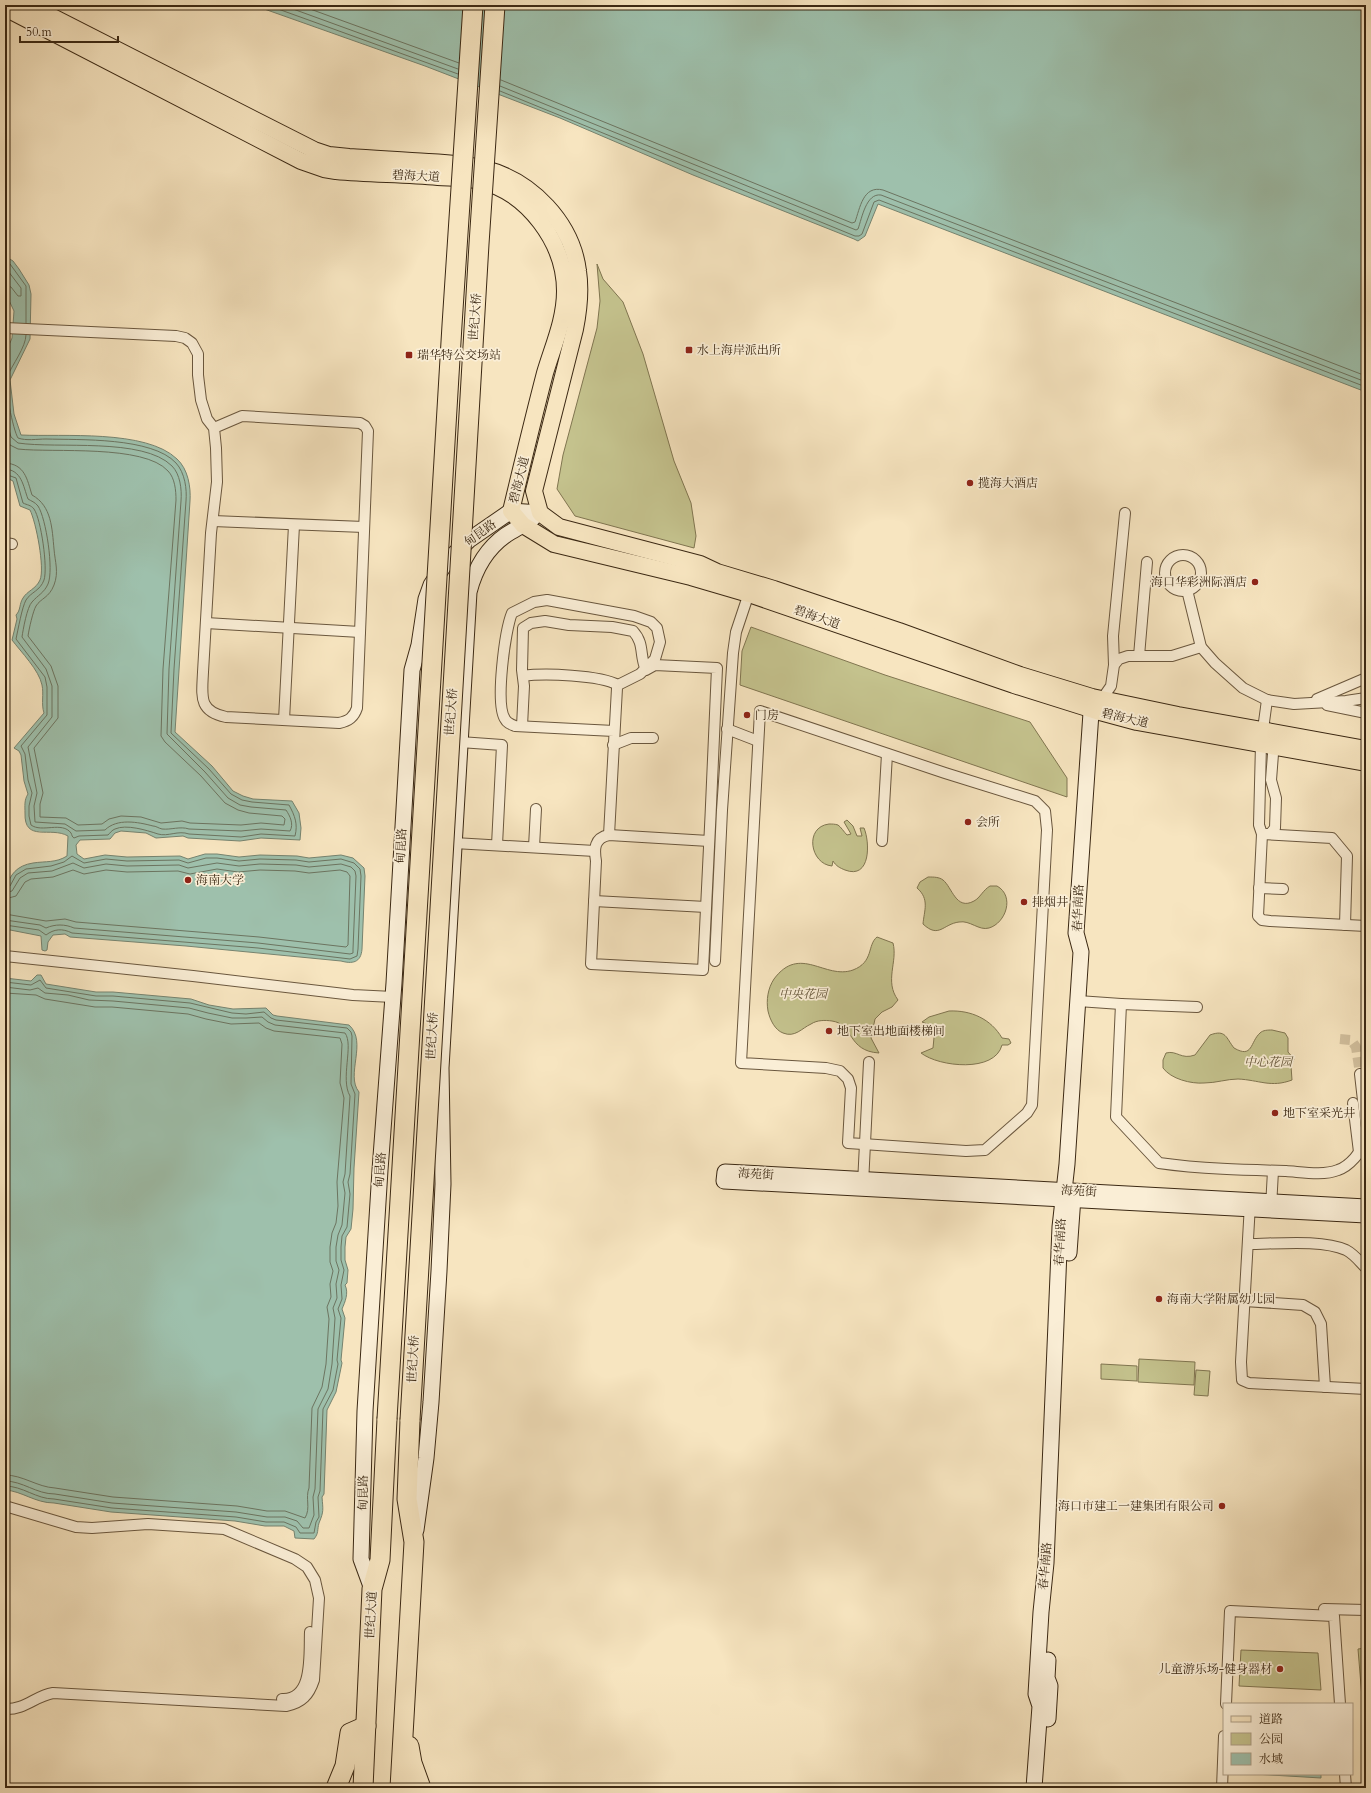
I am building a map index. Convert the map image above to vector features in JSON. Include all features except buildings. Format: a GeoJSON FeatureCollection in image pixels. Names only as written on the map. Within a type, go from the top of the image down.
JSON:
{"type":"FeatureCollection","features":[{"type":"Feature","properties":{"kind":"highway","name":"世纪大桥"},"geometry":{"type":"LineString","coordinates":[[387,1419],[453,302],[473,5]]}},
{"type":"Feature","properties":{"kind":"highway","name":"世纪大桥"},"geometry":{"type":"LineString","coordinates":[[414,1542],[407,1499],[410,1420],[479,244],[495,5]]}},
{"type":"Feature","properties":{"kind":"highway","name":"世纪大道"},"geometry":{"type":"LineString","coordinates":[[364,1788],[372,1589],[380,1560],[387,1419]]}},
{"type":"Feature","properties":{"kind":"highway"},"geometry":{"type":"LineString","coordinates":[[400,1788],[414,1542]]}},
{"type":"Feature","properties":{"kind":"highway"},"geometry":{"type":"LineString","coordinates":[[336,1788],[345,1766],[350,1733],[366,1726]]}},
{"type":"Feature","properties":{"kind":"highway"},"geometry":{"type":"LineString","coordinates":[[403,1736],[411,1748],[412,1762],[421,1788]]}},
{"type":"Feature","properties":{"kind":"main road","name":"碧海大道"},"geometry":{"type":"LineString","coordinates":[[29,5],[314,150],[343,157],[475,166],[510,178],[540,199],[555,217],[568,237],[578,270],[580,293],[575,329],[534,491],[540,513],[559,527],[700,564],[751,588],[1014,685],[1096,704],[1137,722],[1366,749]]}},
{"type":"Feature","properties":{"kind":"main road","name":"碧海大道"},"geometry":{"type":"LineString","coordinates":[[5,8],[290,156],[307,163],[341,171],[480,181],[498,188],[527,208],[550,236],[557,251],[564,278],[565,292],[563,315],[546,371],[511,511],[523,525],[554,544],[691,577],[751,588]]}},
{"type":"Feature","properties":{"kind":"main road","name":"碧海大道"},"geometry":{"type":"LineString","coordinates":[[1268,738],[1366,763]]}},
{"type":"Feature","properties":{"kind":"street"},"geometry":{"type":"LineString","coordinates":[[5,328],[176,336],[185,338],[192,343],[198,354],[198,375],[201,400],[207,419],[214,428],[216,448],[217,482],[206,623],[202,693],[203,701],[207,710],[213,714],[226,718],[340,723],[346,721],[355,714],[357,708],[369,438],[365,426],[360,423],[352,422],[242,416],[214,428]]}},
{"type":"Feature","properties":{"kind":"street"},"geometry":{"type":"LineString","coordinates":[[511,511],[540,513]]}},
{"type":"Feature","properties":{"kind":"street","name":"甸昆路"},"geometry":{"type":"LineString","coordinates":[[372,1589],[362,1559],[365,1411],[393,990],[412,670],[419,645],[426,599],[431,586],[447,561],[457,550],[511,511]]}},
{"type":"Feature","properties":{"kind":"street","name":"甸昆路"},"geometry":{"type":"LineString","coordinates":[[414,1542],[429,1426],[439,1272],[443,1184],[442,1068],[469,592],[474,577],[485,555],[506,535],[540,513]]}},
{"type":"Feature","properties":{"kind":"street"},"geometry":{"type":"LineString","coordinates":[[1096,704],[1111,686],[1114,665],[1113,636],[1125,514]]}},
{"type":"Feature","properties":{"kind":"street"},"geometry":{"type":"LineString","coordinates":[[213,521],[364,527]]}},
{"type":"Feature","properties":{"kind":"street"},"geometry":{"type":"LineString","coordinates":[[284,720],[294,525]]}},
{"type":"Feature","properties":{"kind":"street"},"geometry":{"type":"LineString","coordinates":[[1139,656],[1147,562]]}},
{"type":"Feature","properties":{"kind":"street"},"geometry":{"type":"LineString","coordinates":[[715,961],[727,729],[736,632],[751,588]]}},
{"type":"Feature","properties":{"kind":"street"},"geometry":{"type":"LineString","coordinates":[[1187,590],[1201,647],[1233,681],[1255,695],[1267,700],[1294,704],[1346,701],[1366,698]]}},
{"type":"Feature","properties":{"kind":"street"},"geometry":{"type":"LineString","coordinates":[[614,731],[522,726],[509,724],[505,720],[502,709],[505,646],[511,617],[516,610],[534,602],[547,600],[621,613],[651,622],[657,628],[660,642],[655,659],[646,670]]}},
{"type":"Feature","properties":{"kind":"street"},"geometry":{"type":"LineString","coordinates":[[522,726],[524,686],[523,628],[537,622],[551,622],[569,625],[612,626],[633,631],[641,641],[643,664],[646,670]]}},
{"type":"Feature","properties":{"kind":"street"},"geometry":{"type":"LineString","coordinates":[[206,623],[360,632]]}},
{"type":"Feature","properties":{"kind":"street"},"geometry":{"type":"LineString","coordinates":[[1114,665],[1119,659],[1128,656],[1172,656],[1201,647]]}},
{"type":"Feature","properties":{"kind":"street"},"geometry":{"type":"LineString","coordinates":[[412,670],[422,664],[439,661],[457,667],[464,673]]}},
{"type":"Feature","properties":{"kind":"street"},"geometry":{"type":"LineString","coordinates":[[608,836],[616,691],[618,685],[655,665],[717,668],[710,841],[703,970],[591,964],[596,861],[595,851],[598,840],[608,836],[710,841]]}},
{"type":"Feature","properties":{"kind":"street"},"geometry":{"type":"LineString","coordinates":[[523,676],[535,674],[606,680],[618,685]]}},
{"type":"Feature","properties":{"kind":"street"},"geometry":{"type":"LineString","coordinates":[[1311,702],[1366,678]]}},
{"type":"Feature","properties":{"kind":"street"},"geometry":{"type":"LineString","coordinates":[[1262,834],[1270,834],[1275,828],[1276,798],[1270,780],[1267,700]]}},
{"type":"Feature","properties":{"kind":"street"},"geometry":{"type":"LineString","coordinates":[[1311,702],[1366,713]]}},
{"type":"Feature","properties":{"kind":"street","name":"春华南路"},"geometry":{"type":"LineString","coordinates":[[1044,1788],[1050,1686],[1047,1678],[1050,1613],[1056,1564],[1063,1421],[1061,1404],[1068,1195],[1082,1002],[1080,952],[1076,933],[1096,704]]}},
{"type":"Feature","properties":{"kind":"street"},"geometry":{"type":"LineString","coordinates":[[760,711],[887,754],[1035,801],[1045,811],[1047,830],[1032,1105],[1027,1113],[985,1150],[966,1151],[848,1143],[851,1088],[848,1079],[840,1071],[826,1068],[741,1063],[760,711]]}},
{"type":"Feature","properties":{"kind":"street"},"geometry":{"type":"LineString","coordinates":[[727,729],[758,741]]}},
{"type":"Feature","properties":{"kind":"street"},"geometry":{"type":"LineString","coordinates":[[614,745],[638,737],[653,738]]}},
{"type":"Feature","properties":{"kind":"street"},"geometry":{"type":"LineString","coordinates":[[1268,738],[1260,790],[1259,825],[1262,834],[1258,888],[1258,914],[1262,920],[1366,926]]}},
{"type":"Feature","properties":{"kind":"street"},"geometry":{"type":"LineString","coordinates":[[460,742],[502,745],[497,845]]}},
{"type":"Feature","properties":{"kind":"street"},"geometry":{"type":"LineString","coordinates":[[882,841],[887,754]]}},
{"type":"Feature","properties":{"kind":"street"},"geometry":{"type":"LineString","coordinates":[[1260,790],[1274,791]]}},
{"type":"Feature","properties":{"kind":"street"},"geometry":{"type":"LineString","coordinates":[[534,848],[536,809]]}},
{"type":"Feature","properties":{"kind":"street"},"geometry":{"type":"LineString","coordinates":[[1262,834],[1332,838],[1347,856],[1345,925]]}},
{"type":"Feature","properties":{"kind":"street"},"geometry":{"type":"LineString","coordinates":[[454,843],[595,851]]}},
{"type":"Feature","properties":{"kind":"street"},"geometry":{"type":"LineString","coordinates":[[1258,888],[1283,889]]}},
{"type":"Feature","properties":{"kind":"street"},"geometry":{"type":"LineString","coordinates":[[594,901],[706,906]]}},
{"type":"Feature","properties":{"kind":"street"},"geometry":{"type":"LineString","coordinates":[[5,956],[353,995],[393,990],[427,992],[446,985]]}},
{"type":"Feature","properties":{"kind":"street"},"geometry":{"type":"LineString","coordinates":[[1082,1002],[1197,1007]]}},
{"type":"Feature","properties":{"kind":"street"},"geometry":{"type":"LineString","coordinates":[[1121,1004],[1116,1117],[1159,1163],[1322,1173],[1336,1171],[1348,1164],[1359,1152],[1366,1140]]}},
{"type":"Feature","properties":{"kind":"street"},"geometry":{"type":"LineString","coordinates":[[863,1184],[869,1062]]}},
{"type":"Feature","properties":{"kind":"street"},"geometry":{"type":"LineString","coordinates":[[1360,1074],[1366,1127]]}},
{"type":"Feature","properties":{"kind":"street"},"geometry":{"type":"LineString","coordinates":[[1353,1103],[1359,1152]]}},
{"type":"Feature","properties":{"kind":"street"},"geometry":{"type":"LineString","coordinates":[[1271,1206],[1273,1171]]}},
{"type":"Feature","properties":{"kind":"street","name":"海苑街"},"geometry":{"type":"LineString","coordinates":[[863,1184],[725,1172],[724,1181],[863,1184],[1250,1204],[1366,1215]]}},
{"type":"Feature","properties":{"kind":"street","name":"春华南路"},"geometry":{"type":"LineString","coordinates":[[1034,1788],[1040,1706],[1036,1694],[1041,1612],[1046,1563],[1060,1227],[1068,1195]]}},
{"type":"Feature","properties":{"kind":"street"},"geometry":{"type":"LineString","coordinates":[[1250,1204],[1241,1362],[1242,1380],[1249,1383],[1366,1390]]}},
{"type":"Feature","properties":{"kind":"street","name":"海苑街"},"geometry":{"type":"LineString","coordinates":[[1271,1206],[1366,1207]]}},
{"type":"Feature","properties":{"kind":"street"},"geometry":{"type":"LineString","coordinates":[[1248,1244],[1314,1244],[1333,1246],[1347,1250],[1366,1268]]}},
{"type":"Feature","properties":{"kind":"street"},"geometry":{"type":"LineString","coordinates":[[1245,1301],[1303,1305],[1315,1312],[1321,1324],[1325,1387]]}},
{"type":"Feature","properties":{"kind":"street"},"geometry":{"type":"LineString","coordinates":[[5,1506],[76,1527],[92,1528],[148,1524],[224,1529],[295,1559],[307,1567],[315,1580],[319,1598],[314,1680],[306,1698],[297,1704],[278,1705],[53,1693],[47,1694],[18,1708],[5,1709]]}},
{"type":"Feature","properties":{"kind":"street"},"geometry":{"type":"LineString","coordinates":[[5,1512],[35,1522],[79,1533],[94,1534],[147,1529],[224,1535],[292,1564],[303,1572],[309,1582],[313,1598],[307,1678],[304,1687],[294,1697],[286,1699],[53,1688],[42,1690],[17,1702],[5,1702]]}},
{"type":"Feature","properties":{"kind":"street"},"geometry":{"type":"LineString","coordinates":[[1226,1703],[1230,1611],[1235,1609],[1366,1610]]}},
{"type":"Feature","properties":{"kind":"street"},"geometry":{"type":"LineString","coordinates":[[1233,1681],[1235,1609]]}},
{"type":"Feature","properties":{"kind":"street"},"geometry":{"type":"LineString","coordinates":[[1235,1609],[1334,1616],[1340,1703]]}},
{"type":"Feature","properties":{"kind":"street"},"geometry":{"type":"LineString","coordinates":[[1222,1788],[1223,1762]]}},
{"type":"Feature","properties":{"kind":"street"},"geometry":{"type":"LineString","coordinates":[[1345,1775],[1346,1788]]}},
{"type":"Feature","properties":{"kind":"green space"},"geometry":{"type":"Polygon","coordinates":[[[597,264],[603,279],[623,302],[643,354],[674,461],[691,503],[696,536],[694,548],[575,516],[557,489],[563,455],[597,328],[600,301],[597,264]]]}},
{"type":"Feature","properties":{"kind":"green space"},"geometry":{"type":"Polygon","coordinates":[[[751,627],[885,675],[1030,722],[1067,778],[1067,797],[740,685],[742,651],[751,627]]]}},
{"type":"Feature","properties":{"kind":"green space"},"geometry":{"type":"Polygon","coordinates":[[[847,820],[853,826],[857,836],[862,836],[860,828],[864,828],[866,834],[867,850],[864,865],[860,870],[854,872],[837,866],[833,861],[832,866],[825,864],[815,853],[813,845],[813,838],[816,832],[821,827],[829,824],[838,825],[847,835],[851,834],[844,822],[847,820]]]}},
{"type":"Feature","properties":{"kind":"green space"},"geometry":{"type":"Polygon","coordinates":[[[928,877],[943,880],[955,897],[963,903],[974,901],[990,886],[997,886],[1003,890],[1006,896],[1007,902],[1004,915],[995,925],[985,929],[963,922],[954,923],[937,930],[928,928],[923,924],[925,910],[924,896],[917,888],[920,882],[928,877]]]}},
{"type":"Feature","properties":{"kind":"green space","name":"中央花园"},"geometry":{"type":"Polygon","coordinates":[[[877,937],[893,943],[894,957],[892,986],[898,1000],[892,1007],[882,1012],[875,1019],[871,1038],[879,1053],[861,1048],[844,1027],[839,1023],[832,1021],[824,1020],[816,1022],[798,1032],[791,1034],[780,1032],[775,1027],[768,1011],[768,994],[774,979],[784,969],[793,964],[803,963],[832,971],[843,972],[853,970],[860,967],[864,963],[874,940],[877,937]]]}},
{"type":"Feature","properties":{"kind":"green space"},"geometry":{"type":"Polygon","coordinates":[[[949,1011],[965,1012],[980,1017],[992,1026],[1002,1038],[1009,1039],[1011,1043],[1008,1045],[1002,1045],[997,1054],[989,1060],[978,1064],[953,1064],[940,1062],[929,1058],[921,1053],[933,1048],[935,1027],[922,1022],[929,1017],[949,1011]]]}},
{"type":"Feature","properties":{"kind":"green space","name":"中心花园"},"geometry":{"type":"Polygon","coordinates":[[[1272,1030],[1285,1033],[1288,1038],[1288,1052],[1294,1059],[1291,1066],[1292,1080],[1278,1083],[1265,1083],[1238,1079],[1208,1083],[1193,1083],[1176,1078],[1163,1068],[1163,1060],[1166,1053],[1170,1052],[1183,1056],[1195,1055],[1210,1035],[1215,1033],[1223,1034],[1234,1048],[1245,1052],[1250,1048],[1261,1032],[1272,1030]]]}},
{"type":"Feature","properties":{"kind":"green space"},"geometry":{"type":"Polygon","coordinates":[[[1139,1359],[1195,1362],[1194,1385],[1138,1382],[1139,1359]]]}},
{"type":"Feature","properties":{"kind":"green space"},"geometry":{"type":"Polygon","coordinates":[[[1101,1364],[1137,1366],[1137,1381],[1101,1379],[1101,1364]]]}},
{"type":"Feature","properties":{"kind":"green space"},"geometry":{"type":"Polygon","coordinates":[[[1196,1370],[1210,1371],[1208,1396],[1194,1395],[1196,1370]]]}},
{"type":"Feature","properties":{"kind":"green space"},"geometry":{"type":"Polygon","coordinates":[[[1366,1648],[1366,1747],[1358,1649],[1366,1648]]]}},
{"type":"Feature","properties":{"kind":"green space","name":"儿童游乐场-健身器材"},"geometry":{"type":"Polygon","coordinates":[[[1241,1650],[1318,1653],[1321,1690],[1239,1686],[1241,1650]]]}},
{"type":"Feature","properties":{"kind":"water"},"geometry":{"type":"Polygon","coordinates":[[[253,5],[1366,5],[1366,392],[878,204],[865,236],[858,241],[693,175],[560,118],[425,66],[253,5]]]}},
{"type":"Feature","properties":{"kind":"water"},"geometry":{"type":"Polygon","coordinates":[[[5,256],[13,261],[19,269],[29,285],[31,294],[30,339],[10,380],[14,414],[21,435],[103,436],[125,439],[145,443],[163,449],[181,463],[188,478],[190,496],[175,732],[212,766],[233,791],[253,799],[292,801],[299,813],[301,828],[300,840],[261,838],[240,841],[188,838],[183,836],[156,838],[146,833],[121,831],[115,833],[110,839],[80,840],[76,845],[77,854],[84,859],[105,855],[127,857],[180,856],[188,859],[205,854],[239,857],[260,855],[297,856],[309,858],[341,855],[353,858],[364,868],[365,876],[362,949],[358,960],[349,962],[186,946],[70,937],[65,934],[53,935],[48,942],[47,950],[45,951],[42,950],[41,936],[5,929],[5,898],[10,879],[22,866],[33,863],[55,861],[67,856],[68,836],[61,833],[34,831],[29,828],[26,822],[25,813],[25,801],[28,794],[24,781],[21,755],[19,751],[14,748],[44,713],[43,688],[40,679],[34,667],[12,640],[17,619],[16,615],[19,611],[22,600],[40,580],[41,556],[37,534],[30,510],[20,506],[13,481],[5,477],[5,349],[12,338],[14,311],[5,292],[5,256]]]}},
{"type":"Feature","properties":{"kind":"water"},"geometry":{"type":"Polygon","coordinates":[[[37,975],[41,975],[46,984],[96,992],[113,992],[191,999],[209,1005],[233,1009],[266,1008],[273,1015],[277,1016],[349,1025],[354,1032],[357,1040],[357,1049],[354,1077],[355,1085],[359,1092],[353,1209],[351,1229],[346,1237],[345,1247],[345,1260],[348,1270],[347,1283],[345,1285],[347,1291],[342,1309],[345,1318],[342,1363],[336,1392],[327,1410],[324,1494],[322,1497],[323,1510],[316,1537],[314,1539],[295,1538],[294,1531],[284,1526],[265,1526],[235,1521],[111,1512],[41,1501],[17,1492],[5,1490],[5,978],[31,981],[37,975]]]}},
{"type":"Feature","properties":{"kind":"water"},"geometry":{"type":"Polygon","coordinates":[[[1271,1775],[1321,1775],[1321,1778],[1271,1775]]]}},
{"type":"Feature","properties":{"kind":"tunnel"},"geometry":{"type":"LineString","coordinates":[[1340,1039],[1351,1040],[1356,1047],[1360,1074]]}},
{"type":"Feature","properties":{"kind":"place","name":"水上海岸派出所"},"geometry":{"type":"Point","coordinates":[689,350]}},
{"type":"Feature","properties":{"kind":"place","name":"瑞华特公交场站"},"geometry":{"type":"Point","coordinates":[409,355]}},
{"type":"Feature","properties":{"kind":"place","name":"揽海大酒店"},"geometry":{"type":"Point","coordinates":[970,483]}},
{"type":"Feature","properties":{"kind":"place","name":"海口华彩洲际酒店"},"geometry":{"type":"Point","coordinates":[1255,582]}},
{"type":"Feature","properties":{"kind":"place","name":"门房"},"geometry":{"type":"Point","coordinates":[747,715]}},
{"type":"Feature","properties":{"kind":"place","name":"会所"},"geometry":{"type":"Point","coordinates":[968,822]}},
{"type":"Feature","properties":{"kind":"place","name":"海南大学"},"geometry":{"type":"Point","coordinates":[188,880]}},
{"type":"Feature","properties":{"kind":"place","name":"排烟井"},"geometry":{"type":"Point","coordinates":[1024,902]}},
{"type":"Feature","properties":{"kind":"place","name":"地下室出地面楼梯间"},"geometry":{"type":"Point","coordinates":[829,1031]}},
{"type":"Feature","properties":{"kind":"place","name":"地下室采光井"},"geometry":{"type":"Point","coordinates":[1275,1113]}},
{"type":"Feature","properties":{"kind":"place","name":"海南大学附属幼儿园"},"geometry":{"type":"Point","coordinates":[1159,1299]}},
{"type":"Feature","properties":{"kind":"place","name":"海口市建工一建集团有限公司"},"geometry":{"type":"Point","coordinates":[1222,1506]}},
{"type":"Feature","properties":{"kind":"place","name":"儿童游乐场-健身器材"},"geometry":{"type":"Point","coordinates":[1280,1669]}}]}
